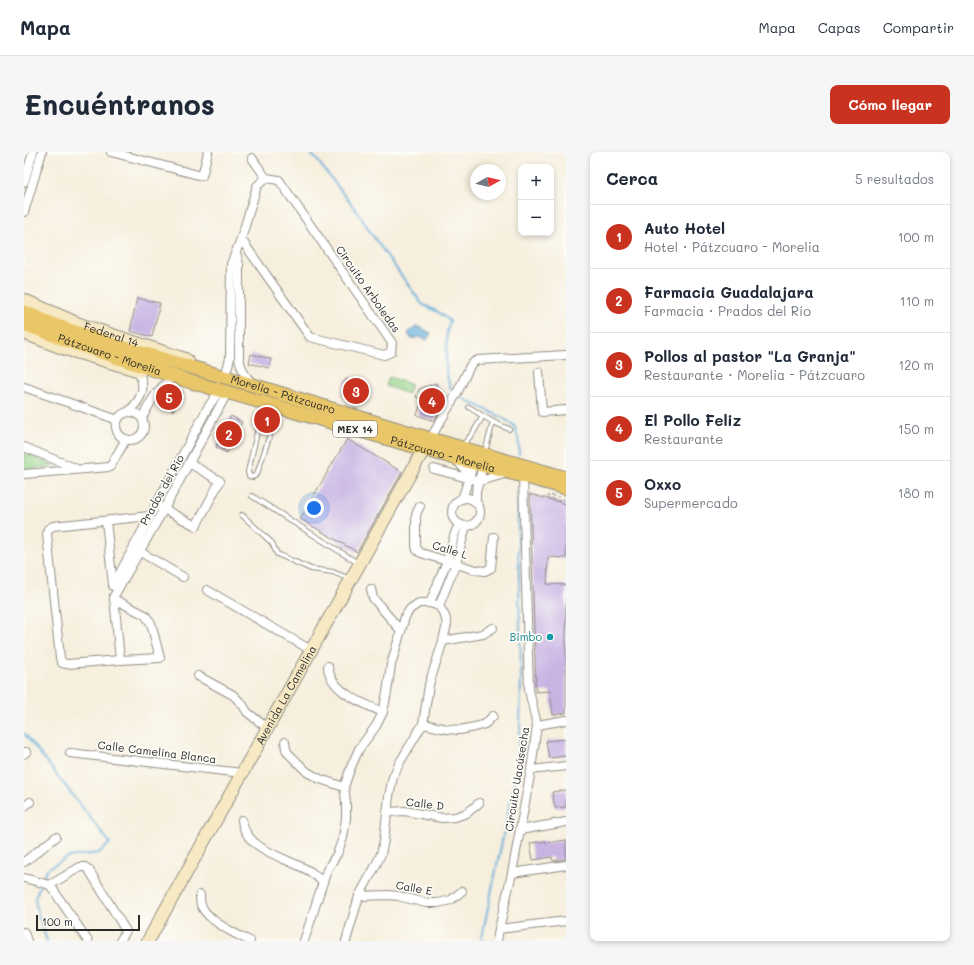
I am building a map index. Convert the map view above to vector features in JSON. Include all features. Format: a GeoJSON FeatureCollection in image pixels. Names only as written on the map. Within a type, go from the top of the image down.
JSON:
{"type":"FeatureCollection","features":[{"type":"Feature","properties":{"kind":"main road","name":"Morelia - Pátzcuaro"},"geometry":{"type":"LineString","coordinates":[[24,312],[57,326],[114,345],[256,386],[480,461],[521,472],[566,478]]}},
{"type":"Feature","properties":{"kind":"main road","name":"Pátzcuaro - Morelia"},"geometry":{"type":"LineString","coordinates":[[24,324],[74,343],[223,392],[279,408],[427,444]]}},
{"type":"Feature","properties":{"kind":"main road","name":"Pátzcuaro - Morelia"},"geometry":{"type":"LineString","coordinates":[[480,461],[521,472],[563,493]]}},
{"type":"Feature","properties":{"kind":"street"},"geometry":{"type":"LineString","coordinates":[[111,152],[202,176],[208,152]]}},
{"type":"Feature","properties":{"kind":"street"},"geometry":{"type":"LineString","coordinates":[[24,182],[37,155]]}},
{"type":"Feature","properties":{"kind":"street"},"geometry":{"type":"LineString","coordinates":[[24,212],[37,155]]}},
{"type":"Feature","properties":{"kind":"street"},"geometry":{"type":"LineString","coordinates":[[225,377],[234,348],[239,265],[236,252],[257,186],[266,178],[252,158]]}},
{"type":"Feature","properties":{"kind":"street","name":"Circuito Arboledas"},"geometry":{"type":"LineString","coordinates":[[241,239],[310,337],[384,355],[391,352],[392,343],[280,180],[266,178]]}},
{"type":"Feature","properties":{"kind":"street","name":"Federal 14"},"geometry":{"type":"LineString","coordinates":[[24,300],[79,324],[186,360],[199,369]]}},
{"type":"Feature","properties":{"kind":"street"},"geometry":{"type":"LineString","coordinates":[[24,333],[62,348],[138,371],[170,379],[188,381]]}},
{"type":"Feature","properties":{"kind":"street"},"geometry":{"type":"LineString","coordinates":[[234,348],[239,358],[240,367],[244,374],[256,386]]}},
{"type":"Feature","properties":{"kind":"street"},"geometry":{"type":"LineString","coordinates":[[427,444],[457,393],[470,366],[474,362],[478,360],[566,355]]}},
{"type":"Feature","properties":{"kind":"street"},"geometry":{"type":"LineString","coordinates":[[128,412],[141,398],[143,385],[138,371]]}},
{"type":"Feature","properties":{"kind":"street"},"geometry":{"type":"LineString","coordinates":[[540,372],[542,412],[566,410]]}},
{"type":"Feature","properties":{"kind":"street"},"geometry":{"type":"LineString","coordinates":[[142,418],[154,395],[170,379]]}},
{"type":"Feature","properties":{"kind":"street"},"geometry":{"type":"LineString","coordinates":[[24,387],[118,420]]}},
{"type":"Feature","properties":{"kind":"street"},"geometry":{"type":"LineString","coordinates":[[113,586],[137,550],[150,516],[207,408],[223,392]]}},
{"type":"Feature","properties":{"kind":"street","name":"Prados del Río"},"geometry":{"type":"LineString","coordinates":[[114,598],[137,550],[164,509],[189,463],[223,392]]}},
{"type":"Feature","properties":{"kind":"street"},"geometry":{"type":"LineString","coordinates":[[133,412],[142,418],[144,426],[143,430],[141,434],[134,439],[126,438],[119,433],[117,429],[118,420],[124,413],[133,412]]}},
{"type":"Feature","properties":{"kind":"street"},"geometry":{"type":"LineString","coordinates":[[24,474],[110,466],[126,438]]}},
{"type":"Feature","properties":{"kind":"street","name":"Avenida La Camelina"},"geometry":{"type":"LineString","coordinates":[[148,941],[427,444]]}},
{"type":"Feature","properties":{"kind":"street"},"geometry":{"type":"LineString","coordinates":[[24,447],[77,469]]}},
{"type":"Feature","properties":{"kind":"street"},"geometry":{"type":"LineString","coordinates":[[458,453],[469,478]]}},
{"type":"Feature","properties":{"kind":"street"},"geometry":{"type":"LineString","coordinates":[[462,499],[469,478],[480,461]]}},
{"type":"Feature","properties":{"kind":"street"},"geometry":{"type":"LineString","coordinates":[[476,503],[480,461]]}},
{"type":"Feature","properties":{"kind":"street"},"geometry":{"type":"LineString","coordinates":[[156,505],[196,526],[220,481],[189,463]]}},
{"type":"Feature","properties":{"kind":"street"},"geometry":{"type":"LineString","coordinates":[[434,469],[479,481],[521,472],[553,469],[566,472]]}},
{"type":"Feature","properties":{"kind":"street","name":"Circuito Uacúsecha"},"geometry":{"type":"LineString","coordinates":[[497,941],[520,830],[531,770],[537,725],[529,690],[521,472]]}},
{"type":"Feature","properties":{"kind":"street"},"geometry":{"type":"LineString","coordinates":[[462,499],[470,499],[476,503],[480,511],[477,520],[474,523],[470,525],[462,525],[453,517],[453,508],[458,501],[462,499]]}},
{"type":"Feature","properties":{"kind":"street","name":"Calle L"},"geometry":{"type":"LineString","coordinates":[[420,506],[416,516],[416,546],[417,550],[421,552],[476,570],[486,571],[491,568],[494,537]]}},
{"type":"Feature","properties":{"kind":"street"},"geometry":{"type":"LineString","coordinates":[[114,598],[145,615],[151,623],[160,658],[67,664],[62,663],[60,658],[47,534],[48,529],[53,526],[150,516]]}},
{"type":"Feature","properties":{"kind":"street"},"geometry":{"type":"LineString","coordinates":[[106,521],[120,660]]}},
{"type":"Feature","properties":{"kind":"street"},"geometry":{"type":"LineString","coordinates":[[430,603],[447,561],[455,533],[462,525]]}},
{"type":"Feature","properties":{"kind":"street"},"geometry":{"type":"LineString","coordinates":[[439,606],[456,563],[462,525]]}},
{"type":"Feature","properties":{"kind":"street"},"geometry":{"type":"LineString","coordinates":[[137,550],[183,577]]}},
{"type":"Feature","properties":{"kind":"street"},"geometry":{"type":"LineString","coordinates":[[371,589],[373,598],[400,630]]}},
{"type":"Feature","properties":{"kind":"street"},"geometry":{"type":"LineString","coordinates":[[207,590],[311,650]]}},
{"type":"Feature","properties":{"kind":"street"},"geometry":{"type":"LineString","coordinates":[[304,941],[327,870],[337,854],[343,838],[346,818],[344,787],[359,749],[376,726],[382,712],[387,692],[390,665],[400,630],[410,609],[419,604],[430,603],[439,606],[445,616],[447,624],[429,685],[423,724],[400,762],[393,777],[381,854],[359,896],[346,941]]}},
{"type":"Feature","properties":{"kind":"street"},"geometry":{"type":"LineString","coordinates":[[443,641],[483,634],[493,628]]}},
{"type":"Feature","properties":{"kind":"street"},"geometry":{"type":"LineString","coordinates":[[328,666],[330,677],[338,687],[355,700],[382,712]]}},
{"type":"Feature","properties":{"kind":"street"},"geometry":{"type":"LineString","coordinates":[[198,676],[233,695],[243,705],[247,712],[267,728]]}},
{"type":"Feature","properties":{"kind":"street"},"geometry":{"type":"LineString","coordinates":[[423,724],[460,730],[485,724],[493,716]]}},
{"type":"Feature","properties":{"kind":"street"},"geometry":{"type":"LineString","coordinates":[[537,725],[566,720]]}},
{"type":"Feature","properties":{"kind":"street"},"geometry":{"type":"LineString","coordinates":[[285,742],[288,753],[307,772],[320,779],[344,787]]}},
{"type":"Feature","properties":{"kind":"street","name":"Calle Camelina Blanca"},"geometry":{"type":"LineString","coordinates":[[70,753],[242,773]]}},
{"type":"Feature","properties":{"kind":"street"},"geometry":{"type":"LineString","coordinates":[[531,770],[566,766]]}},
{"type":"Feature","properties":{"kind":"street","name":"Calle D"},"geometry":{"type":"LineString","coordinates":[[388,812],[405,811],[442,818],[455,817],[467,813],[480,804]]}},
{"type":"Feature","properties":{"kind":"street"},"geometry":{"type":"LineString","coordinates":[[242,820],[243,827],[250,839],[274,855],[311,872],[323,882]]}},
{"type":"Feature","properties":{"kind":"street"},"geometry":{"type":"LineString","coordinates":[[520,830],[566,822]]}},
{"type":"Feature","properties":{"kind":"street"},"geometry":{"type":"LineString","coordinates":[[24,862],[56,837]]}},
{"type":"Feature","properties":{"kind":"street"},"geometry":{"type":"LineString","coordinates":[[512,873],[566,865]]}},
{"type":"Feature","properties":{"kind":"street"},"geometry":{"type":"LineString","coordinates":[[27,879],[48,884],[85,867],[89,870],[126,931],[120,941]]}},
{"type":"Feature","properties":{"kind":"street"},"geometry":{"type":"LineString","coordinates":[[48,884],[88,941]]}},
{"type":"Feature","properties":{"kind":"street","name":"Calle E"},"geometry":{"type":"LineString","coordinates":[[359,896],[398,896],[426,903],[438,904],[451,900],[462,891]]}},
{"type":"Feature","properties":{"kind":"street"},"geometry":{"type":"LineString","coordinates":[[200,895],[201,906],[206,914],[230,932],[250,941]]}},
{"type":"Feature","properties":{"kind":"street"},"geometry":{"type":"LineString","coordinates":[[499,929],[566,921]]}},
{"type":"Feature","properties":{"kind":"street"},"geometry":{"type":"LineString","coordinates":[[24,932],[27,941]]}},
{"type":"Feature","properties":{"kind":"lane"},"geometry":{"type":"LineString","coordinates":[[264,403],[248,472],[249,476],[253,477],[257,474],[279,408]]}},
{"type":"Feature","properties":{"kind":"lane"},"geometry":{"type":"LineString","coordinates":[[469,407],[493,422],[509,429]]}},
{"type":"Feature","properties":{"kind":"lane"},"geometry":{"type":"LineString","coordinates":[[458,453],[473,433],[483,416]]}},
{"type":"Feature","properties":{"kind":"lane"},"geometry":{"type":"LineString","coordinates":[[480,461],[493,422]]}},
{"type":"Feature","properties":{"kind":"lane"},"geometry":{"type":"LineString","coordinates":[[252,496],[359,564]]}},
{"type":"Feature","properties":{"kind":"lane"},"geometry":{"type":"LineString","coordinates":[[242,515],[272,543],[277,554],[311,569],[333,572],[350,579]]}},
{"type":"Feature","properties":{"kind":"path"},"geometry":{"type":"LineString","coordinates":[[562,502],[548,497],[548,495],[563,493]]}},
{"type":"Feature","properties":{"kind":"green space"},"geometry":{"type":"Polygon","coordinates":[[[389,377],[411,384],[408,394],[386,386],[389,377]]]}},
{"type":"Feature","properties":{"kind":"green space"},"geometry":{"type":"Polygon","coordinates":[[[24,453],[55,466],[24,469],[24,453]]]}},
{"type":"Feature","properties":{"kind":"water"},"geometry":{"type":"Polygon","coordinates":[[[417,326],[431,333],[427,340],[419,337],[411,339],[408,333],[417,326]]]}},
{"type":"Feature","properties":{"kind":"building"},"geometry":{"type":"Polygon","coordinates":[[[137,298],[160,303],[152,337],[130,331],[137,298]]]}},
{"type":"Feature","properties":{"kind":"building"},"geometry":{"type":"Polygon","coordinates":[[[251,354],[271,359],[269,368],[249,363],[251,354]]]}},
{"type":"Feature","properties":{"kind":"building"},"geometry":{"type":"Polygon","coordinates":[[[346,379],[371,387],[367,403],[342,396],[346,379]]]}},
{"type":"Feature","properties":{"kind":"building"},"geometry":{"type":"Polygon","coordinates":[[[436,383],[443,403],[434,421],[417,415],[422,400],[416,397],[419,389],[436,383]]]}},
{"type":"Feature","properties":{"kind":"building"},"geometry":{"type":"Polygon","coordinates":[[[170,387],[183,392],[173,411],[157,402],[170,387]]]}},
{"type":"Feature","properties":{"kind":"building"},"geometry":{"type":"Polygon","coordinates":[[[231,416],[242,422],[227,453],[216,447],[231,416]]]}},
{"type":"Feature","properties":{"kind":"building"},"geometry":{"type":"Polygon","coordinates":[[[347,439],[402,472],[357,552],[300,519],[347,439]]]}},
{"type":"Feature","properties":{"kind":"building","name":"Bimbo"},"geometry":{"type":"Polygon","coordinates":[[[530,494],[566,504],[566,558],[548,557],[547,584],[566,585],[566,713],[553,715],[550,691],[536,692],[530,494]]]}},
{"type":"Feature","properties":{"kind":"building"},"geometry":{"type":"Polygon","coordinates":[[[566,739],[566,756],[549,758],[546,741],[566,739]]]}},
{"type":"Feature","properties":{"kind":"building"},"geometry":{"type":"Polygon","coordinates":[[[566,790],[566,807],[555,808],[552,792],[566,790]]]}},
{"type":"Feature","properties":{"kind":"building"},"geometry":{"type":"Polygon","coordinates":[[[566,840],[566,859],[553,861],[552,857],[533,860],[530,843],[546,841],[546,843],[566,840]]]}},
{"type":"Feature","properties":{"kind":"waterway"},"geometry":{"type":"LineString","coordinates":[[309,152],[317,160],[358,213],[422,304],[438,312],[450,321],[447,331],[446,370],[450,388],[455,393]]}},
{"type":"Feature","properties":{"kind":"waterway"},"geometry":{"type":"LineString","coordinates":[[458,396],[511,423],[516,429],[518,436],[519,454]]}},
{"type":"Feature","properties":{"kind":"waterway"},"geometry":{"type":"LineString","coordinates":[[481,941],[516,775],[520,734],[521,674],[517,490]]}},
{"type":"Feature","properties":{"kind":"waterway"},"geometry":{"type":"LineString","coordinates":[[24,733],[110,843],[99,853],[68,857],[47,869],[42,881]]}},
{"type":"Feature","properties":{"kind":"waterway"},"geometry":{"type":"LineString","coordinates":[[40,885],[35,898],[37,912],[47,941]]}},
{"type":"Feature","properties":{"kind":"place","name":"Pollos al pastor \"La Granja\""},"geometry":{"type":"Point","coordinates":[356,391]}},
{"type":"Feature","properties":{"kind":"place","name":"Oxxo"},"geometry":{"type":"Point","coordinates":[169,397]}},
{"type":"Feature","properties":{"kind":"place","name":"El Pollo Feliz"},"geometry":{"type":"Point","coordinates":[432,401]}},
{"type":"Feature","properties":{"kind":"place","name":"Auto Hotel"},"geometry":{"type":"Point","coordinates":[267,420]}},
{"type":"Feature","properties":{"kind":"place","name":"Farmacia Guadalajara"},"geometry":{"type":"Point","coordinates":[229,434]}},
{"type":"Feature","properties":{"kind":"place","name":"Bimbo"},"geometry":{"type":"Point","coordinates":[550,637]}}]}
